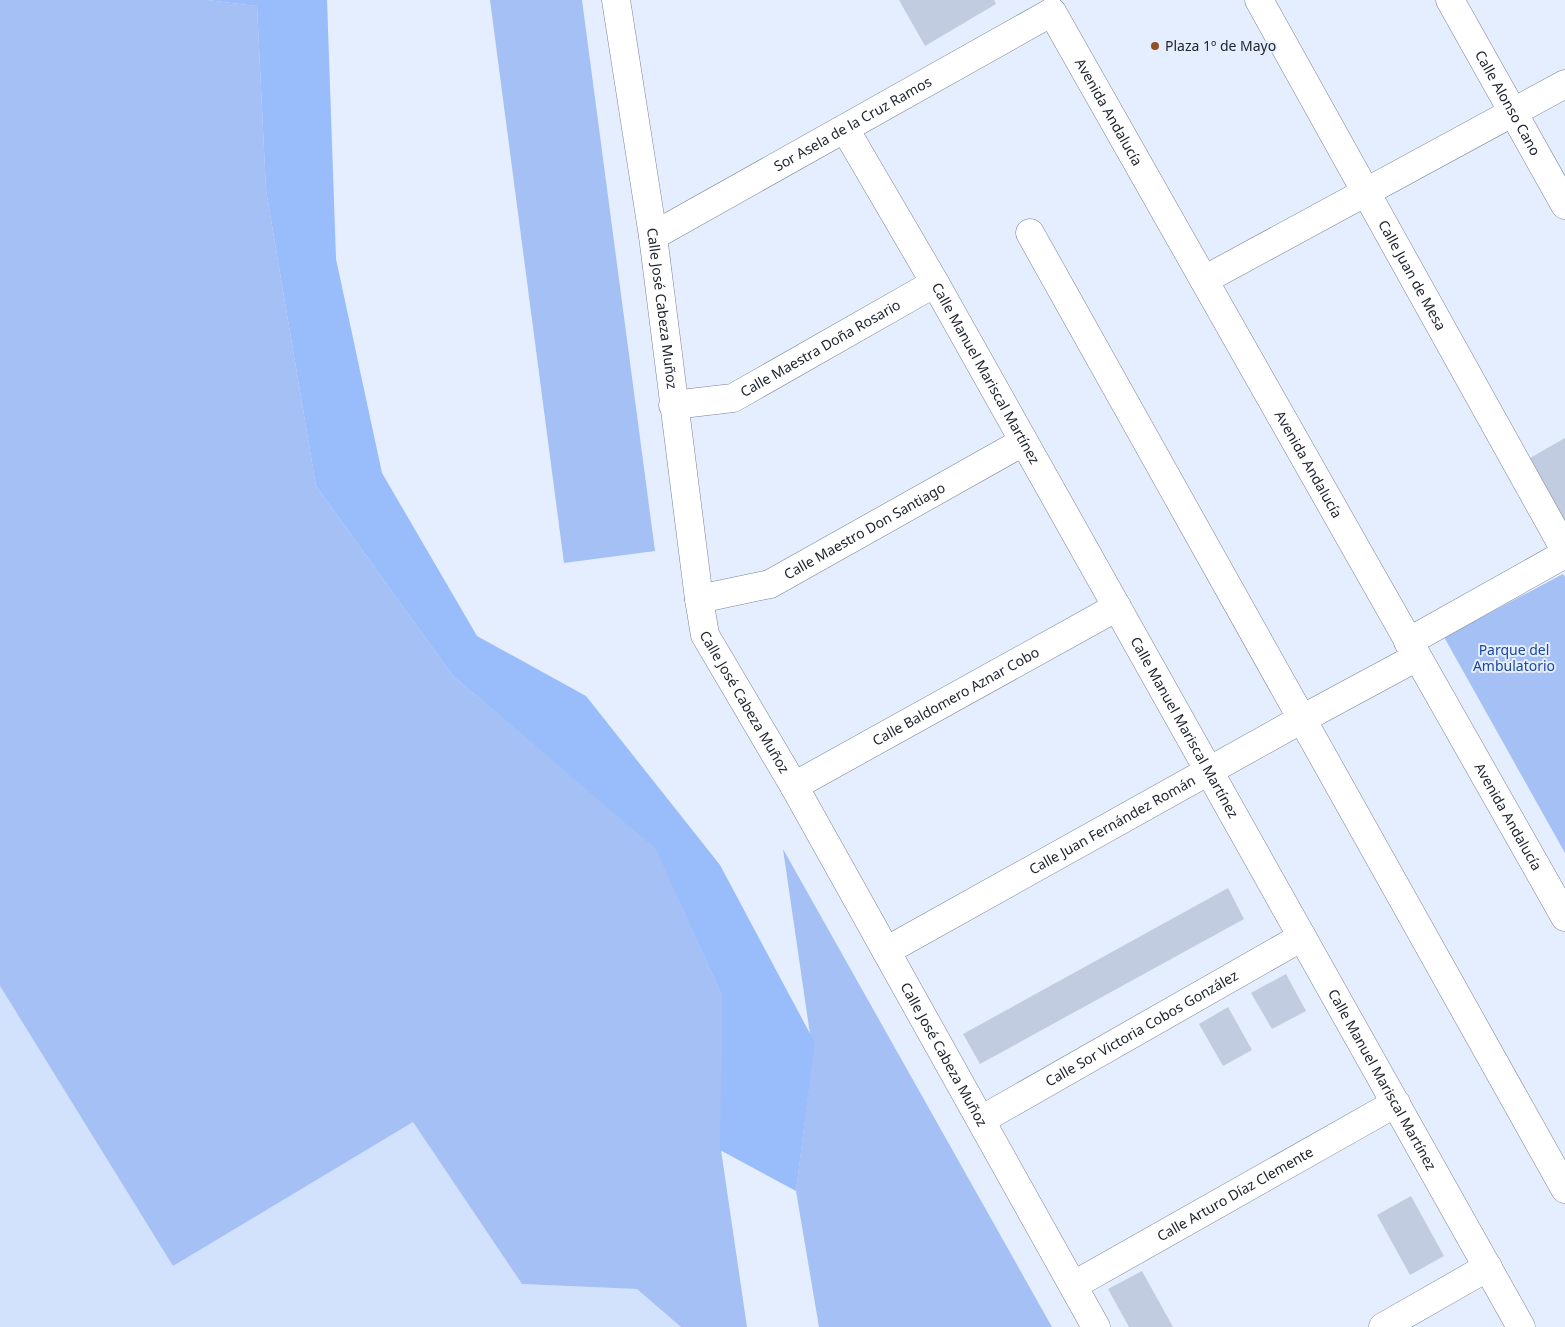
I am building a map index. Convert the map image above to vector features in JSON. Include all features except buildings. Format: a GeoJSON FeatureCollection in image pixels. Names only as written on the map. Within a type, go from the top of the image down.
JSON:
{"type":"FeatureCollection","features":[{"type":"Feature","properties":{"kind":"street","name":"Calle José Cabeza Muñoz"},"geometry":{"type":"LineString","coordinates":[[616,0],[653,236],[673,405],[705,635],[794,786],[1096,1327]]}},
{"type":"Feature","properties":{"kind":"street","name":"Calle Juan de Mesa"},"geometry":{"type":"LineString","coordinates":[[1259,0],[1565,550]]}},
{"type":"Feature","properties":{"kind":"street","name":"Calle Alonso Cano"},"geometry":{"type":"LineString","coordinates":[[1450,0],[1565,205]]}},
{"type":"Feature","properties":{"kind":"street","name":"Sor Asela de la Cruz Ramos"},"geometry":{"type":"LineString","coordinates":[[653,236],[845,129],[1055,6]]}},
{"type":"Feature","properties":{"kind":"street","name":"Avenida Andalucía"},"geometry":{"type":"LineString","coordinates":[[1055,6],[1204,280],[1565,917]]}},
{"type":"Feature","properties":{"kind":"street"},"geometry":{"type":"LineString","coordinates":[[1204,280],[1565,84]]}},
{"type":"Feature","properties":{"kind":"street","name":"Calle Manuel Mariscal Martínez"},"geometry":{"type":"LineString","coordinates":[[845,129],[935,283],[1521,1327]]}},
{"type":"Feature","properties":{"kind":"street"},"geometry":{"type":"LineString","coordinates":[[1030,233],[1565,1189]]}},
{"type":"Feature","properties":{"kind":"street","name":"Calle Maestra Doña Rosario"},"geometry":{"type":"LineString","coordinates":[[673,405],[733,398],[935,283]]}},
{"type":"Feature","properties":{"kind":"street","name":"Calle Maestro Don Santiago"},"geometry":{"type":"LineString","coordinates":[[699,599],[770,584],[1023,442]]}},
{"type":"Feature","properties":{"kind":"street","name":"Calle Juan Fernández Román"},"geometry":{"type":"LineString","coordinates":[[886,951],[1302,719],[1565,554]]}},
{"type":"Feature","properties":{"kind":"street","name":"Calle Baldomero Aznar Cobo"},"geometry":{"type":"LineString","coordinates":[[794,786],[1117,607]]}},
{"type":"Feature","properties":{"kind":"street","name":"Calle Sor Victoria Cobos González"},"geometry":{"type":"LineString","coordinates":[[981,1120],[1302,937]]}},
{"type":"Feature","properties":{"kind":"street","name":"Calle Arturo Díaz Clemente"},"geometry":{"type":"LineString","coordinates":[[1074,1285],[1396,1103]]}},
{"type":"Feature","properties":{"kind":"street"},"geometry":{"type":"LineString","coordinates":[[1383,1327],[1488,1267]]}},
{"type":"Feature","properties":{"kind":"shaded area"},"geometry":{"type":"Polygon","coordinates":[[[207,0],[327,0],[336,259],[382,473],[477,636],[586,696],[720,865],[815,1043],[796,1191],[720,1150],[722,996],[655,848],[453,676],[316,486],[266,190],[257,6],[207,0]]]}},
{"type":"Feature","properties":{"kind":"shaded area"},"geometry":{"type":"Polygon","coordinates":[[[0,986],[173,1266],[413,1122],[522,1284],[637,1289],[681,1327],[0,1327],[0,986]]]}},
{"type":"Feature","properties":{"kind":"green space"},"geometry":{"type":"Polygon","coordinates":[[[0,0],[207,0],[257,6],[266,190],[316,486],[453,676],[655,847],[722,996],[721,1150],[747,1327],[681,1327],[637,1289],[522,1284],[413,1122],[173,1266],[0,986],[0,0]]]}},
{"type":"Feature","properties":{"kind":"green space"},"geometry":{"type":"Polygon","coordinates":[[[490,0],[582,0],[655,551],[564,563],[490,0]]]}},
{"type":"Feature","properties":{"kind":"green space","name":"Parque del Ambulatorio"},"geometry":{"type":"Polygon","coordinates":[[[1563,574],[1565,577],[1565,853],[1444,637],[1563,574]]]}},
{"type":"Feature","properties":{"kind":"green space"},"geometry":{"type":"Polygon","coordinates":[[[783,849],[1052,1327],[819,1327],[796,1191],[813,1055],[783,849]]]}},
{"type":"Feature","properties":{"kind":"place","name":"Plaza 1º de Mayo"},"geometry":{"type":"Point","coordinates":[1155,46]}}]}
